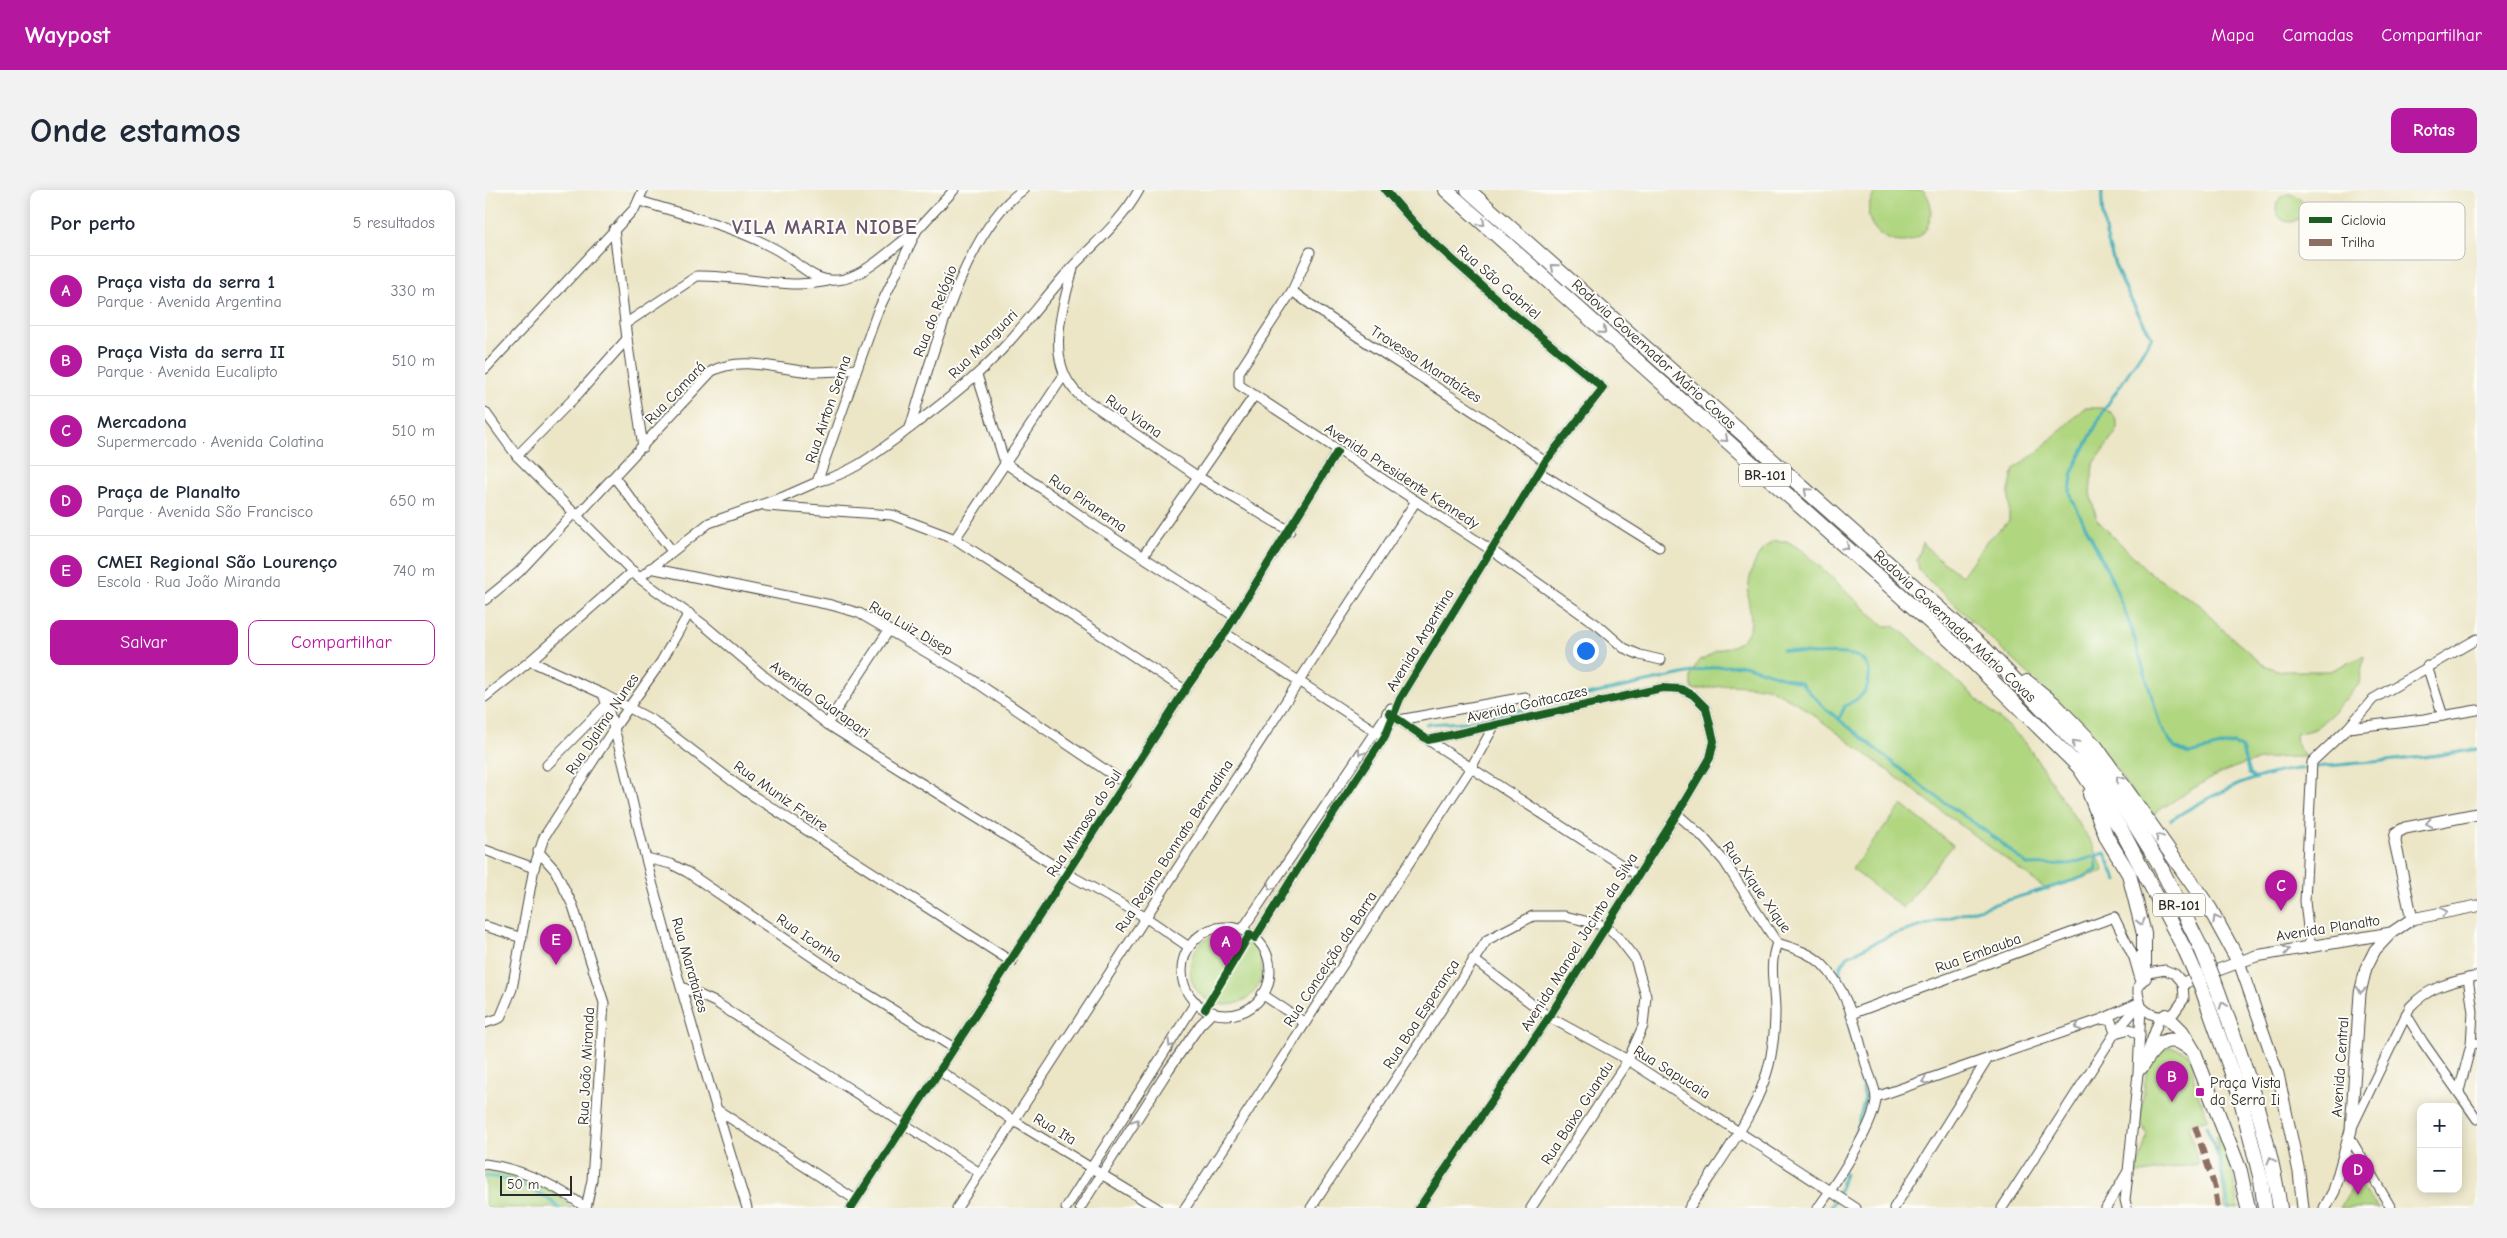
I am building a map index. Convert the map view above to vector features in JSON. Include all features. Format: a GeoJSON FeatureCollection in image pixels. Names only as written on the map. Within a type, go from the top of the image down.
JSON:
{"type":"FeatureCollection","features":[{"type":"Feature","properties":{"kind":"main road","name":"Rodovia Governador Mário Covas"},"geometry":{"type":"LineString","coordinates":[[1446,190],[1960,649],[2079,767],[2134,825],[2143,868],[2186,952],[2208,983],[2255,1102],[2275,1176],[2280,1208]]}},
{"type":"Feature","properties":{"kind":"main road","name":"Rodovia Governador Mário Covas"},"geometry":{"type":"LineString","coordinates":[[1468,190],[1987,651],[2081,749],[2158,862],[2201,948],[2208,983],[2240,1096],[2261,1180],[2265,1208]]}},
{"type":"Feature","properties":{"kind":"main road"},"geometry":{"type":"LineString","coordinates":[[2079,767],[2107,838],[2129,874],[2144,934],[2142,979]]}},
{"type":"Feature","properties":{"kind":"main road"},"geometry":{"type":"LineString","coordinates":[[2134,825],[2172,855],[2210,909],[2239,962]]}},
{"type":"Feature","properties":{"kind":"main road"},"geometry":{"type":"LineString","coordinates":[[2163,1017],[2182,1032],[2194,1052],[2240,1171],[2249,1208]]}},
{"type":"Feature","properties":{"kind":"main road"},"geometry":{"type":"LineString","coordinates":[[2139,1070],[2154,1047],[2163,1042],[2174,1041],[2184,1044],[2194,1052]]}},
{"type":"Feature","properties":{"kind":"street"},"geometry":{"type":"LineString","coordinates":[[485,369],[546,306],[640,201],[643,190]]}},
{"type":"Feature","properties":{"kind":"street","name":"Rua Airton Senna"},"geometry":{"type":"LineString","coordinates":[[485,697],[636,574],[650,568],[709,523],[817,482],[877,313],[917,230],[954,190]]}},
{"type":"Feature","properties":{"kind":"street","name":"Rua do Relógio"},"geometry":{"type":"LineString","coordinates":[[910,428],[950,303],[966,269],[997,215],[1023,190]]}},
{"type":"Feature","properties":{"kind":"street","name":"Rua Manguari"},"geometry":{"type":"LineString","coordinates":[[817,482],[851,471],[910,428],[977,374],[1010,340],[1074,266],[1107,234],[1129,208],[1139,190]]}},
{"type":"Feature","properties":{"kind":"street","name":"Rua São Gabriel"},"geometry":{"type":"LineString","coordinates":[[1385,190],[1424,234],[1509,310],[1603,388]]}},
{"type":"Feature","properties":{"kind":"street"},"geometry":{"type":"LineString","coordinates":[[640,201],[693,218],[730,227],[779,252],[808,273],[828,281]]}},
{"type":"Feature","properties":{"kind":"street"},"geometry":{"type":"LineString","coordinates":[[615,229],[625,324],[643,447]]}},
{"type":"Feature","properties":{"kind":"street"},"geometry":{"type":"LineString","coordinates":[[625,324],[697,276],[779,284],[812,284],[845,279],[856,275],[917,230]]}},
{"type":"Feature","properties":{"kind":"street"},"geometry":{"type":"LineString","coordinates":[[1292,291],[1310,252]]}},
{"type":"Feature","properties":{"kind":"street","name":"Rua Viana"},"geometry":{"type":"LineString","coordinates":[[1074,266],[1060,325],[1058,345],[1064,376],[1068,385],[1079,395],[1197,476],[1290,531]]}},
{"type":"Feature","properties":{"kind":"street","name":"Avenida Presidente Kennedy"},"geometry":{"type":"LineString","coordinates":[[1292,291],[1239,372],[1239,385],[1337,452],[1491,550],[1600,627],[1624,648],[1640,655],[1661,660]]}},
{"type":"Feature","properties":{"kind":"street","name":"Travessa Marataízes"},"geometry":{"type":"LineString","coordinates":[[1292,291],[1329,318],[1437,389],[1497,425],[1545,462]]}},
{"type":"Feature","properties":{"kind":"street"},"geometry":{"type":"LineString","coordinates":[[517,456],[578,394],[627,339]]}},
{"type":"Feature","properties":{"kind":"street","name":"Rua Camará"},"geometry":{"type":"LineString","coordinates":[[485,600],[519,572],[614,477],[712,371],[722,366],[740,364],[811,372],[856,369]]}},
{"type":"Feature","properties":{"kind":"street"},"geometry":{"type":"LineString","coordinates":[[977,374],[1005,462]]}},
{"type":"Feature","properties":{"kind":"street"},"geometry":{"type":"LineString","coordinates":[[955,539],[1064,376]]}},
{"type":"Feature","properties":{"kind":"street","name":"Avenida Argentina"},"geometry":{"type":"LineString","coordinates":[[1255,938],[1316,840],[1385,736],[1400,699],[1545,462],[1603,388]]}},
{"type":"Feature","properties":{"kind":"street"},"geometry":{"type":"LineString","coordinates":[[1143,556],[1254,396]]}},
{"type":"Feature","properties":{"kind":"street","name":"Avenida Guarapari"},"geometry":{"type":"LineString","coordinates":[[485,412],[517,456],[636,574],[689,613],[764,676],[827,724],[1066,873],[1145,917],[1189,947]]}},
{"type":"Feature","properties":{"kind":"street","name":"Rua Mimoso do Sul"},"geometry":{"type":"LineString","coordinates":[[851,1208],[1012,962],[1066,873],[1126,784],[1185,690],[1225,633],[1290,531],[1337,452]]}},
{"type":"Feature","properties":{"kind":"street","name":"Rua Piranema"},"geometry":{"type":"LineString","coordinates":[[1005,462],[1097,527],[1235,616]]}},
{"type":"Feature","properties":{"kind":"street"},"geometry":{"type":"LineString","coordinates":[[1539,472],[1659,547]]}},
{"type":"Feature","properties":{"kind":"street"},"geometry":{"type":"LineString","coordinates":[[614,477],[672,551]]}},
{"type":"Feature","properties":{"kind":"street","name":"Rua Regina Bonnato Bernadina"},"geometry":{"type":"LineString","coordinates":[[957,1208],[1416,501]]}},
{"type":"Feature","properties":{"kind":"street"},"geometry":{"type":"LineString","coordinates":[[759,505],[892,515],[955,539],[1185,690]]}},
{"type":"Feature","properties":{"kind":"street","name":"Rua Luiz Disep"},"geometry":{"type":"LineString","coordinates":[[650,568],[831,605],[859,613],[967,676],[1126,784]]}},
{"type":"Feature","properties":{"kind":"street","name":"Rua Djalma Nunes"},"geometry":{"type":"LineString","coordinates":[[485,1023],[500,1018],[512,989],[534,868],[544,837],[615,727],[661,662],[689,613]]}},
{"type":"Feature","properties":{"kind":"street"},"geometry":{"type":"LineString","coordinates":[[827,724],[889,630]]}},
{"type":"Feature","properties":{"kind":"street"},"geometry":{"type":"LineString","coordinates":[[1225,633],[1374,731],[1385,736]]}},
{"type":"Feature","properties":{"kind":"street"},"geometry":{"type":"LineString","coordinates":[[2310,946],[2305,901],[2312,762],[2348,728],[2373,699],[2427,666],[2477,639]]}},
{"type":"Feature","properties":{"kind":"street","name":"Rua Muniz Freire"},"geometry":{"type":"LineString","coordinates":[[530,662],[603,694],[654,720],[759,800],[1012,962]]}},
{"type":"Feature","properties":{"kind":"street"},"geometry":{"type":"LineString","coordinates":[[2427,666],[2443,716]]}},
{"type":"Feature","properties":{"kind":"street","name":"Avenida Goitacazes"},"geometry":{"type":"LineString","coordinates":[[1428,740],[1661,688],[1681,689]]}},
{"type":"Feature","properties":{"kind":"street","name":"Avenida Manoel Jacinto da Silva"},"geometry":{"type":"LineString","coordinates":[[1419,1208],[1549,1017],[1677,814],[1710,758],[1714,741],[1706,708],[1693,695],[1681,689]]}},
{"type":"Feature","properties":{"kind":"street","name":"Rua Marataizes"},"geometry":{"type":"LineString","coordinates":[[603,694],[615,727],[646,858],[716,1109],[747,1208]]}},
{"type":"Feature","properties":{"kind":"street"},"geometry":{"type":"LineString","coordinates":[[1393,716],[1525,697]]}},
{"type":"Feature","properties":{"kind":"street"},"geometry":{"type":"LineString","coordinates":[[547,764],[607,704]]}},
{"type":"Feature","properties":{"kind":"street"},"geometry":{"type":"LineString","coordinates":[[2348,728],[2477,710]]}},
{"type":"Feature","properties":{"kind":"street"},"geometry":{"type":"LineString","coordinates":[[1393,716],[1637,875]]}},
{"type":"Feature","properties":{"kind":"street","name":"Avenida Argentina"},"geometry":{"type":"LineString","coordinates":[[1242,930],[1374,731],[1393,716]]}},
{"type":"Feature","properties":{"kind":"street","name":"Rua Conceição da Barra"},"geometry":{"type":"LineString","coordinates":[[1185,1208],[1472,766],[1495,724]]}},
{"type":"Feature","properties":{"kind":"street","name":"Rua Xique Xique"},"geometry":{"type":"LineString","coordinates":[[1677,814],[1702,836],[1724,861],[1777,943],[1802,950],[1822,964],[1839,988],[1851,1014],[1876,1097]]}},
{"type":"Feature","properties":{"kind":"street"},"geometry":{"type":"LineString","coordinates":[[2412,919],[2395,842],[2396,833],[2405,828],[2477,814]]}},
{"type":"Feature","properties":{"kind":"street"},"geometry":{"type":"LineString","coordinates":[[485,850],[534,868]]}},
{"type":"Feature","properties":{"kind":"street","name":"Rua João Miranda"},"geometry":{"type":"LineString","coordinates":[[538,851],[555,870],[573,906],[604,1003],[592,1180],[586,1208]]}},
{"type":"Feature","properties":{"kind":"street","name":"Rua Iconha"},"geometry":{"type":"LineString","coordinates":[[646,858],[671,864],[687,872],[855,986],[954,1048]]}},
{"type":"Feature","properties":{"kind":"street","name":"Avenida Planalto"},"geometry":{"type":"LineString","coordinates":[[2183,983],[2257,956],[2391,933],[2412,919],[2477,906]]}},
{"type":"Feature","properties":{"kind":"street","name":"Rua Boa Esperança"},"geometry":{"type":"LineString","coordinates":[[1311,1208],[1487,940],[1533,916],[1565,916],[1605,926]]}},
{"type":"Feature","properties":{"kind":"street","name":"Rua Embauba"},"geometry":{"type":"LineString","coordinates":[[1851,1014],[2114,917],[2142,979]]}},
{"type":"Feature","properties":{"kind":"street"},"geometry":{"type":"LineString","coordinates":[[485,926],[522,938]]}},
{"type":"Feature","properties":{"kind":"street","name":"Rua Baixo Guandu"},"geometry":{"type":"LineString","coordinates":[[1531,1208],[1628,1060],[1643,1026],[1646,996],[1635,959],[1618,936],[1605,926]]}},
{"type":"Feature","properties":{"kind":"street"},"geometry":{"type":"LineString","coordinates":[[1231,927],[1242,930],[1255,938],[1264,949],[1269,964],[1269,980],[1263,994],[1245,1010],[1229,1014],[1213,1012],[1196,1002],[1188,992],[1183,978],[1183,961],[1189,947],[1201,935],[1215,928],[1231,927]]}},
{"type":"Feature","properties":{"kind":"street","name":"Avenida Central"},"geometry":{"type":"LineString","coordinates":[[2325,1208],[2334,1190],[2350,1134],[2360,993],[2366,968],[2375,950],[2391,933]]}},
{"type":"Feature","properties":{"kind":"street"},"geometry":{"type":"LineString","coordinates":[[2362,939],[2366,946],[2366,968]]}},
{"type":"Feature","properties":{"kind":"street"},"geometry":{"type":"LineString","coordinates":[[1689,1208],[1739,1130],[1766,1076],[1772,1051],[1775,1011],[1772,958],[1777,943]]}},
{"type":"Feature","properties":{"kind":"street","name":"Rua Sapucaia"},"geometry":{"type":"LineString","coordinates":[[1473,959],[1549,1017],[1628,1060],[1739,1130],[1855,1208]]}},
{"type":"Feature","properties":{"kind":"street"},"geometry":{"type":"LineString","coordinates":[[2239,962],[2278,1074],[2299,1172],[2303,1208]]}},
{"type":"Feature","properties":{"kind":"street"},"geometry":{"type":"LineString","coordinates":[[2127,1208],[2125,1200],[2139,1070],[2140,1004],[2137,992],[2142,979],[2154,971],[2165,970],[2175,974],[2183,983],[2185,994],[2182,1005],[2174,1013],[2163,1017],[2152,1015],[2140,1004]]}},
{"type":"Feature","properties":{"kind":"street"},"geometry":{"type":"LineString","coordinates":[[2391,1208],[2350,1134],[2406,1014],[2425,992],[2445,984],[2472,977],[2474,1044],[2459,1091]]}},
{"type":"Feature","properties":{"kind":"street"},"geometry":{"type":"LineString","coordinates":[[682,987],[715,1002],[907,1124],[980,1173]]}},
{"type":"Feature","properties":{"kind":"street"},"geometry":{"type":"LineString","coordinates":[[1263,994],[1305,1023]]}},
{"type":"Feature","properties":{"kind":"street"},"geometry":{"type":"LineString","coordinates":[[1066,1208],[1196,1002]]}},
{"type":"Feature","properties":{"kind":"street"},"geometry":{"type":"LineString","coordinates":[[1818,1208],[1847,1165],[1866,1126],[1876,1097],[1987,1060],[2140,1004]]}},
{"type":"Feature","properties":{"kind":"street"},"geometry":{"type":"LineString","coordinates":[[2002,1208],[2115,1033],[2140,1004]]}},
{"type":"Feature","properties":{"kind":"street"},"geometry":{"type":"LineString","coordinates":[[1080,1208],[1169,1069],[1213,1012]]}},
{"type":"Feature","properties":{"kind":"street"},"geometry":{"type":"LineString","coordinates":[[2406,1014],[2423,1042],[2477,1119]]}},
{"type":"Feature","properties":{"kind":"street"},"geometry":{"type":"LineString","coordinates":[[2139,1070],[2163,1017]]}},
{"type":"Feature","properties":{"kind":"street"},"geometry":{"type":"LineString","coordinates":[[2102,1019],[2111,1021],[2115,1033]]}},
{"type":"Feature","properties":{"kind":"street"},"geometry":{"type":"LineString","coordinates":[[2115,1033],[2130,1029],[2139,1036]]}},
{"type":"Feature","properties":{"kind":"street"},"geometry":{"type":"LineString","coordinates":[[1894,1208],[1972,1081],[1987,1060]]}},
{"type":"Feature","properties":{"kind":"street"},"geometry":{"type":"LineString","coordinates":[[1961,1068],[1972,1081]]}},
{"type":"Feature","properties":{"kind":"street","name":"Rua Ita"},"geometry":{"type":"LineString","coordinates":[[940,1071],[1014,1120],[1103,1173],[1157,1208]]}},
{"type":"Feature","properties":{"kind":"street"},"geometry":{"type":"LineString","coordinates":[[2354,1083],[2357,1089],[2362,1091],[2370,1090]]}},
{"type":"Feature","properties":{"kind":"street"},"geometry":{"type":"LineString","coordinates":[[716,1109],[856,1200]]}},
{"type":"Feature","properties":{"kind":"street"},"geometry":{"type":"LineString","coordinates":[[485,1164],[512,1169],[542,1180],[586,1208]]}},
{"type":"Feature","properties":{"kind":"street"},"geometry":{"type":"LineString","coordinates":[[2106,1208],[2128,1171]]}},
{"type":"Feature","properties":{"kind":"green space"},"geometry":{"type":"Polygon","coordinates":[[[1877,190],[1923,190],[1929,200],[1931,211],[1930,219],[1923,233],[1912,240],[1899,242],[1887,238],[1876,230],[1870,219],[1869,206],[1877,190]]]}},
{"type":"Feature","properties":{"kind":"green space"},"geometry":{"type":"Polygon","coordinates":[[[2290,194],[2300,198],[2303,202],[2299,202],[2299,219],[2290,222],[2280,218],[2276,208],[2280,198],[2290,194]]]}},
{"type":"Feature","properties":{"kind":"green space"},"geometry":{"type":"Polygon","coordinates":[[[2084,408],[2103,408],[2112,413],[2117,422],[2117,431],[2093,465],[2090,493],[2097,520],[2151,574],[2200,605],[2221,628],[2262,664],[2280,671],[2330,671],[2364,656],[2359,684],[2334,712],[2315,729],[2296,734],[2297,746],[2306,757],[2267,759],[2235,767],[2205,781],[2149,817],[2090,732],[1919,571],[1917,560],[1923,543],[1934,555],[1962,576],[1986,542],[2009,521],[2009,490],[2014,469],[2036,453],[2084,408]]]}},
{"type":"Feature","properties":{"kind":"green space"},"geometry":{"type":"Polygon","coordinates":[[[1774,541],[1787,541],[1803,551],[1884,626],[1893,626],[1900,630],[2025,742],[2094,847],[2104,871],[2047,890],[1799,704],[1767,687],[1729,685],[1693,690],[1691,677],[1701,659],[1738,643],[1748,632],[1751,620],[1748,598],[1749,582],[1753,566],[1761,552],[1774,541]]]}},
{"type":"Feature","properties":{"kind":"green space"},"geometry":{"type":"Polygon","coordinates":[[[1902,805],[1953,845],[1903,908],[1852,869],[1902,805]]]}},
{"type":"Feature","properties":{"kind":"green space"},"geometry":{"type":"Polygon","coordinates":[[[1233,933],[1252,943],[1260,955],[1262,969],[1260,983],[1252,995],[1240,1003],[1219,1005],[1200,995],[1192,983],[1190,962],[1200,943],[1212,935],[1233,933]]]}},
{"type":"Feature","properties":{"kind":"green space","name":"Praça Vista da Serra Ii"},"geometry":{"type":"Polygon","coordinates":[[[2170,1047],[2179,1049],[2189,1056],[2193,1065],[2195,1085],[2208,1119],[2189,1127],[2198,1164],[2136,1174],[2147,1135],[2140,1121],[2146,1074],[2153,1056],[2170,1047]]]}},
{"type":"Feature","properties":{"kind":"green space"},"geometry":{"type":"Polygon","coordinates":[[[2216,1136],[2225,1136],[2239,1208],[2225,1208],[2216,1136]]]}},
{"type":"Feature","properties":{"kind":"green space"},"geometry":{"type":"Polygon","coordinates":[[[485,1169],[534,1179],[553,1191],[572,1208],[485,1208],[485,1169]]]}},
{"type":"Feature","properties":{"kind":"green space"},"geometry":{"type":"Polygon","coordinates":[[[2356,1182],[2379,1208],[2340,1208],[2356,1182]]]}},
{"type":"Feature","properties":{"kind":"waterway"},"geometry":{"type":"LineString","coordinates":[[2102,190],[2102,210],[2109,248],[2132,303],[2152,337],[2104,410],[2073,470],[2070,491],[2072,499],[2113,582],[2132,630],[2161,728],[2175,748],[2189,754],[2233,743],[2242,749],[2249,774],[2256,779]]}},
{"type":"Feature","properties":{"kind":"waterway"},"geometry":{"type":"LineString","coordinates":[[1782,650],[1813,654],[1849,654],[1864,661],[1868,668],[1869,678],[1866,689],[1858,699],[1845,706],[1839,719]]}},
{"type":"Feature","properties":{"kind":"waterway"},"geometry":{"type":"LineString","coordinates":[[1426,724],[1465,722],[1715,667],[1744,665],[1801,683],[1826,709],[1923,787],[1998,840],[2027,865],[2070,864],[2105,853],[2117,881]]}},
{"type":"Feature","properties":{"kind":"waterway"},"geometry":{"type":"LineString","coordinates":[[2171,820],[2223,791],[2250,780],[2279,772],[2418,758],[2477,749]]}},
{"type":"Feature","properties":{"kind":"waterway"},"geometry":{"type":"LineString","coordinates":[[1840,982],[1840,967],[1848,956],[1889,936],[2078,879],[2097,870],[2096,856]]}},
{"type":"Feature","properties":{"kind":"waterway"},"geometry":{"type":"LineString","coordinates":[[1847,1015],[1865,1098],[1853,1143]]}},
{"type":"Feature","properties":{"kind":"waterway"},"geometry":{"type":"LineString","coordinates":[[2206,1125],[2219,1159],[2229,1208]]}},
{"type":"Feature","properties":{"kind":"waterway"},"geometry":{"type":"LineString","coordinates":[[1838,1194],[1845,1174]]}},
{"type":"Feature","properties":{"kind":"waterway"},"geometry":{"type":"LineString","coordinates":[[485,1176],[505,1179],[525,1186],[534,1190],[559,1208]]}},
{"type":"Feature","properties":{"kind":"waterway"},"geometry":{"type":"LineString","coordinates":[[1830,1208],[1835,1200]]}},
{"type":"Feature","properties":{"kind":"marked path"},"geometry":{"type":"LineString","coordinates":[[2195,1126],[2215,1188],[2218,1208]]}},
{"type":"Feature","properties":{"kind":"cycle path"},"geometry":{"type":"LineString","coordinates":[[1255,938],[1316,840],[1385,736],[1400,699],[1545,462],[1603,388],[1509,310],[1424,234],[1385,190]]}},
{"type":"Feature","properties":{"kind":"cycle path"},"geometry":{"type":"LineString","coordinates":[[851,1208],[1185,690],[1225,633],[1337,452]]}},
{"type":"Feature","properties":{"kind":"cycle path"},"geometry":{"type":"LineString","coordinates":[[1389,713],[1428,740],[1662,688],[1681,689],[1693,695],[1706,708],[1714,741],[1710,758],[1677,814],[1549,1017],[1419,1208]]}},
{"type":"Feature","properties":{"kind":"cycle path"},"geometry":{"type":"LineString","coordinates":[[1205,1009],[1250,934]]}},
{"type":"Feature","properties":{"kind":"place","name":"Mercadona"},"geometry":{"type":"Point","coordinates":[2281,911]}},
{"type":"Feature","properties":{"kind":"place","name":"CMEI Regional São Lourenço"},"geometry":{"type":"Point","coordinates":[556,965]}},
{"type":"Feature","properties":{"kind":"place","name":"Praça vista da serra 1"},"geometry":{"type":"Point","coordinates":[1226,967]}},
{"type":"Feature","properties":{"kind":"place","name":"Praça Vista da Serra Ii"},"geometry":{"type":"Point","coordinates":[2200,1092]}},
{"type":"Feature","properties":{"kind":"place","name":"Praça Vista da serra II"},"geometry":{"type":"Point","coordinates":[2172,1102]}},
{"type":"Feature","properties":{"kind":"place","name":"Praça de Planalto"},"geometry":{"type":"Point","coordinates":[2358,1195]}},
{"type":"Feature","properties":{"kind":"district","name":"VILA MARIA NIOBE"},"geometry":{"type":"Point","coordinates":[825,227]}}]}
